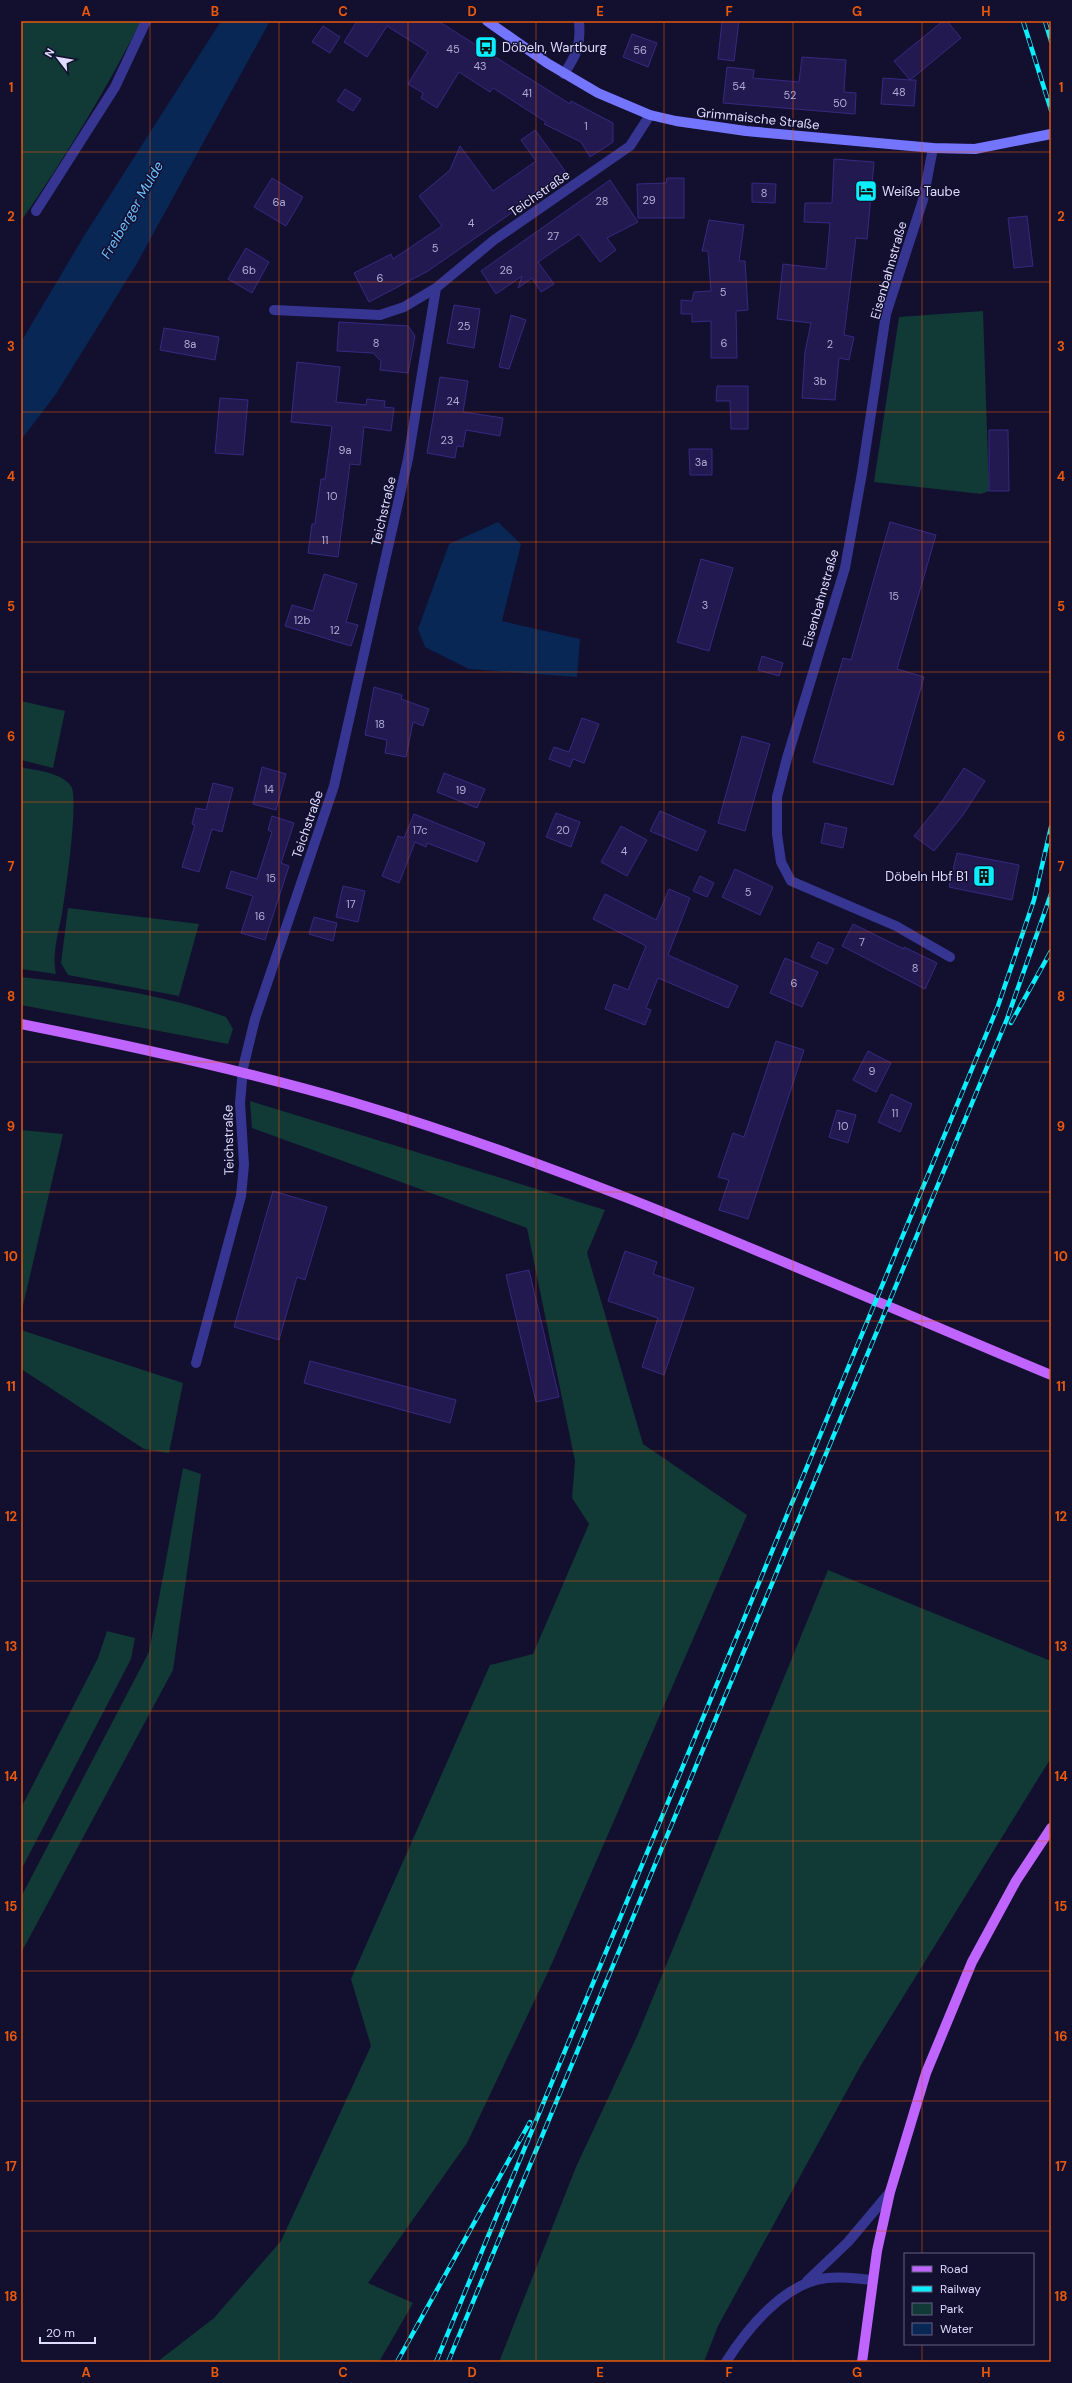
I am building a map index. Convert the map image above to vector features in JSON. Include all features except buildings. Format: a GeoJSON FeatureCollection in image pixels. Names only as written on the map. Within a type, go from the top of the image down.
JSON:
{"type":"FeatureCollection","features":[{"type":"Feature","properties":{"kind":"main road","name":"Grimmaische Straße"},"geometry":{"type":"LineString","coordinates":[[487,21],[564,74],[610,99],[650,115],[702,126],[933,148],[976,149],[1051,134]]}},
{"type":"Feature","properties":{"kind":"main road"},"geometry":{"type":"LineString","coordinates":[[21,1024],[184,1058],[293,1086],[352,1102],[449,1134],[652,1207],[770,1255],[1050,1375]]}},
{"type":"Feature","properties":{"kind":"main road"},"geometry":{"type":"LineString","coordinates":[[862,2362],[873,2280],[890,2192],[926,2073],[972,1962],[1016,1880],[1051,1828]]}},
{"type":"Feature","properties":{"kind":"street"},"geometry":{"type":"LineString","coordinates":[[36,211],[114,87],[146,21]]}},
{"type":"Feature","properties":{"kind":"street"},"geometry":{"type":"LineString","coordinates":[[564,74],[577,53],[580,36],[579,21]]}},
{"type":"Feature","properties":{"kind":"street","name":"Teichstraße"},"geometry":{"type":"LineString","coordinates":[[274,310],[380,315],[404,307],[436,288],[494,240],[630,146],[650,115]]}},
{"type":"Feature","properties":{"kind":"street","name":"Eisenbahnstraße"},"geometry":{"type":"LineString","coordinates":[[933,148],[923,200],[886,314],[862,473],[845,568],[787,758],[777,797],[777,834],[781,862],[791,881],[896,926],[950,957]]}},
{"type":"Feature","properties":{"kind":"street","name":"Teichstraße"},"geometry":{"type":"LineString","coordinates":[[196,1363],[241,1196],[244,1165],[240,1103],[243,1068],[255,1020],[334,786],[408,459],[436,288]]}},
{"type":"Feature","properties":{"kind":"street"},"geometry":{"type":"LineString","coordinates":[[726,2362],[739,2340],[758,2319],[777,2302],[802,2285],[848,2242],[890,2192]]}},
{"type":"Feature","properties":{"kind":"street"},"geometry":{"type":"LineString","coordinates":[[802,2285],[826,2278],[873,2280]]}},
{"type":"Feature","properties":{"kind":"green space"},"geometry":{"type":"Polygon","coordinates":[[[21,21],[141,21],[114,72],[84,123],[21,221],[21,21]]]}},
{"type":"Feature","properties":{"kind":"green space"},"geometry":{"type":"Polygon","coordinates":[[[983,311],[989,491],[981,494],[874,482],[899,317],[983,311]]]}},
{"type":"Feature","properties":{"kind":"green space"},"geometry":{"type":"Polygon","coordinates":[[[21,701],[65,711],[53,768],[21,760],[21,701]]]}},
{"type":"Feature","properties":{"kind":"green space"},"geometry":{"type":"Polygon","coordinates":[[[21,767],[55,775],[67,781],[71,786],[73,794],[73,825],[69,864],[55,949],[56,974],[21,969],[21,767]]]}},
{"type":"Feature","properties":{"kind":"green space"},"geometry":{"type":"Polygon","coordinates":[[[68,908],[199,924],[179,996],[68,975],[61,963],[68,908]]]}},
{"type":"Feature","properties":{"kind":"green space"},"geometry":{"type":"Polygon","coordinates":[[[21,977],[125,991],[176,1002],[226,1017],[233,1029],[228,1044],[21,1005],[21,977]]]}},
{"type":"Feature","properties":{"kind":"green space"},"geometry":{"type":"Polygon","coordinates":[[[250,1101],[605,1210],[587,1253],[643,1444],[747,1515],[549,1970],[467,2143],[368,2283],[413,2303],[379,2362],[157,2362],[214,2318],[281,2241],[371,2046],[351,1979],[490,1665],[533,1654],[589,1524],[572,1498],[575,1461],[527,1228],[252,1128],[250,1101]]]}},
{"type":"Feature","properties":{"kind":"green space"},"geometry":{"type":"Polygon","coordinates":[[[21,1130],[63,1134],[21,1314],[21,1130]]]}},
{"type":"Feature","properties":{"kind":"green space"},"geometry":{"type":"Polygon","coordinates":[[[21,1330],[183,1383],[169,1453],[144,1449],[21,1369],[21,1330]]]}},
{"type":"Feature","properties":{"kind":"green space"},"geometry":{"type":"Polygon","coordinates":[[[183,1468],[201,1474],[173,1670],[21,1953],[21,1897],[149,1652],[183,1468]]]}},
{"type":"Feature","properties":{"kind":"green space"},"geometry":{"type":"Polygon","coordinates":[[[828,1570],[1051,1661],[1051,1758],[861,2065],[718,2326],[704,2362],[499,2362],[576,2167],[638,2034],[828,1570]]]}},
{"type":"Feature","properties":{"kind":"green space"},"geometry":{"type":"Polygon","coordinates":[[[107,1631],[135,1638],[131,1659],[21,1870],[21,1808],[98,1658],[107,1631]]]}},
{"type":"Feature","properties":{"kind":"water","name":"Freiberger Mulde"},"geometry":{"type":"Polygon","coordinates":[[[221,21],[270,21],[136,265],[56,394],[21,440],[21,342],[84,236],[221,21]]]}},
{"type":"Feature","properties":{"kind":"water"},"geometry":{"type":"Polygon","coordinates":[[[498,522],[521,544],[502,621],[580,639],[577,677],[469,669],[425,647],[418,629],[449,544],[498,522]]]}},
{"type":"Feature","properties":{"kind":"railway"},"geometry":{"type":"LineString","coordinates":[[1023,21],[1051,110]]}},
{"type":"Feature","properties":{"kind":"railway"},"geometry":{"type":"LineString","coordinates":[[1045,21],[1051,41]]}},
{"type":"Feature","properties":{"kind":"railway"},"geometry":{"type":"LineString","coordinates":[[436,2362],[998,1006],[1034,900],[1051,827]]}},
{"type":"Feature","properties":{"kind":"railway"},"geometry":{"type":"LineString","coordinates":[[448,2362],[1007,1019],[1051,894]]}},
{"type":"Feature","properties":{"kind":"railway"},"geometry":{"type":"LineString","coordinates":[[1011,1023],[1051,951]]}},
{"type":"Feature","properties":{"kind":"railway"},"geometry":{"type":"LineString","coordinates":[[397,2362],[530,2122]]}},
{"type":"Feature","properties":{"kind":"place","name":"Döbeln, Wartburg"},"geometry":{"type":"Point","coordinates":[486,47]}},
{"type":"Feature","properties":{"kind":"place","name":"Weiße Taube"},"geometry":{"type":"Point","coordinates":[866,191]}},
{"type":"Feature","properties":{"kind":"place","name":"Döbeln Hbf B1"},"geometry":{"type":"Point","coordinates":[984,876]}}]}
